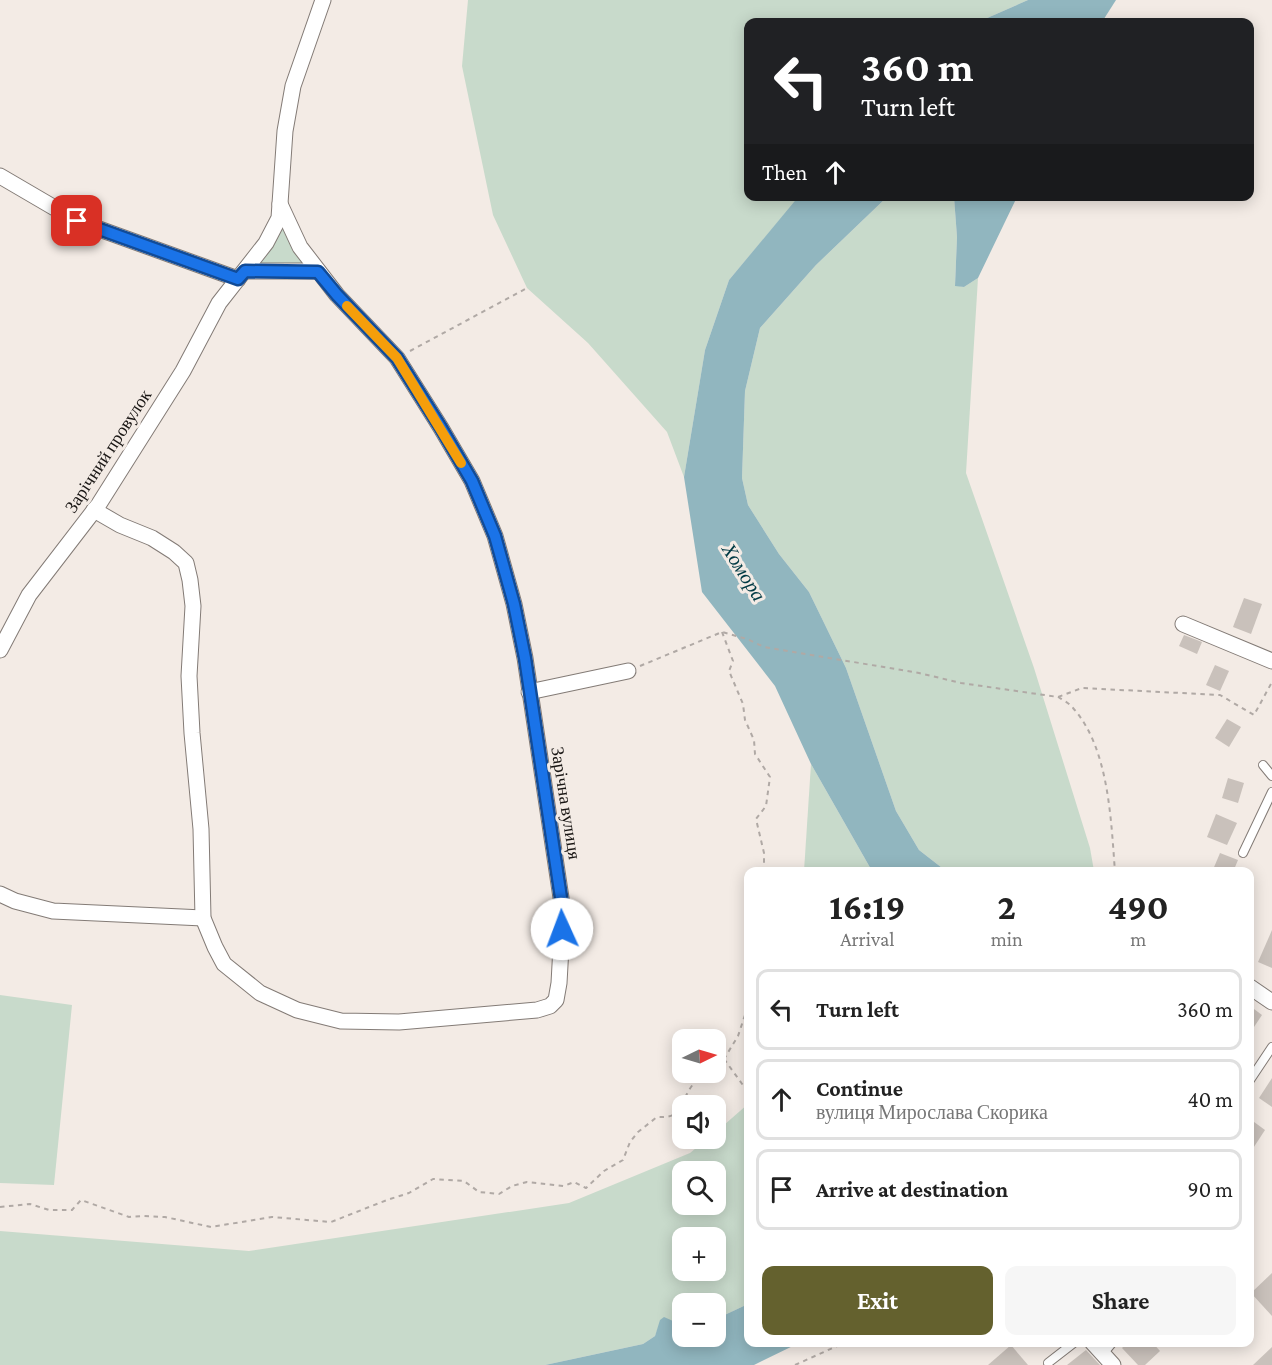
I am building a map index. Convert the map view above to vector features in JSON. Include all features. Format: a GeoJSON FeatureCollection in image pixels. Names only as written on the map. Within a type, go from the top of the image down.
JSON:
{"type":"FeatureCollection","features":[{"type":"Feature","properties":{"kind":"street"},"geometry":{"type":"LineString","coordinates":[[280,204],[285,132],[293,86],[323,0]]}},
{"type":"Feature","properties":{"kind":"street"},"geometry":{"type":"LineString","coordinates":[[0,176],[77,221],[242,275],[318,272]]}},
{"type":"Feature","properties":{"kind":"street","name":"Зарічна вулиця"},"geometry":{"type":"LineString","coordinates":[[94,510],[120,525],[153,538],[186,563],[193,606],[189,676],[201,829],[203,918],[224,964],[260,993],[297,1010],[341,1021],[399,1022],[537,1010],[550,1006],[556,1000],[559,983],[563,911],[530,692],[514,604],[495,536],[472,481],[397,358],[318,272],[300,247],[280,204]]}},
{"type":"Feature","properties":{"kind":"street","name":"Зарічний провулок"},"geometry":{"type":"LineString","coordinates":[[0,650],[29,595],[94,510],[183,371],[219,303],[266,243],[279,218],[280,204]]}},
{"type":"Feature","properties":{"kind":"street"},"geometry":{"type":"LineString","coordinates":[[1183,624],[1272,661]]}},
{"type":"Feature","properties":{"kind":"street"},"geometry":{"type":"LineString","coordinates":[[530,692],[628,671]]}},
{"type":"Feature","properties":{"kind":"street"},"geometry":{"type":"LineString","coordinates":[[0,894],[15,901],[53,911],[203,918]]}},
{"type":"Feature","properties":{"kind":"street"},"geometry":{"type":"LineString","coordinates":[[1254,990],[1272,1002]]}},
{"type":"Feature","properties":{"kind":"lane"},"geometry":{"type":"LineString","coordinates":[[1263,765],[1272,776]]}},
{"type":"Feature","properties":{"kind":"lane"},"geometry":{"type":"LineString","coordinates":[[1243,853],[1272,792]]}},
{"type":"Feature","properties":{"kind":"lane"},"geometry":{"type":"LineString","coordinates":[[1254,1074],[1272,1047]]}},
{"type":"Feature","properties":{"kind":"lane"},"geometry":{"type":"LineString","coordinates":[[1048,1363],[1068,1347]]}},
{"type":"Feature","properties":{"kind":"path"},"geometry":{"type":"LineString","coordinates":[[397,358],[527,288]]}},
{"type":"Feature","properties":{"kind":"path"},"geometry":{"type":"LineString","coordinates":[[722,632],[733,661],[729,671],[743,704],[745,720],[754,740],[755,754],[770,777],[766,806],[756,819],[764,853],[764,867]]}},
{"type":"Feature","properties":{"kind":"path"},"geometry":{"type":"LineString","coordinates":[[628,671],[722,632],[764,646],[919,673],[961,683],[1058,697],[1072,706],[1094,742],[1108,795],[1115,867]]}},
{"type":"Feature","properties":{"kind":"path"},"geometry":{"type":"LineString","coordinates":[[1058,697],[1082,688],[1220,695],[1254,715],[1272,682]]}},
{"type":"Feature","properties":{"kind":"path"},"geometry":{"type":"LineString","coordinates":[[726,1056],[738,1036],[744,1018]]}},
{"type":"Feature","properties":{"kind":"path"},"geometry":{"type":"LineString","coordinates":[[726,1062],[744,1086]]}},
{"type":"Feature","properties":{"kind":"path"},"geometry":{"type":"LineString","coordinates":[[0,1207],[30,1204],[49,1210],[72,1210],[81,1200],[129,1217],[165,1217],[211,1227],[272,1217],[331,1222],[409,1193],[433,1179],[464,1182],[479,1192],[499,1194],[512,1186],[526,1182],[564,1186],[574,1182],[586,1188],[604,1171],[623,1160],[630,1142],[638,1132],[657,1117],[669,1117],[678,1113],[694,1083]]}},
{"type":"Feature","properties":{"kind":"path"},"geometry":{"type":"LineString","coordinates":[[795,1365],[835,1347]]}},
{"type":"Feature","properties":{"kind":"green space"},"geometry":{"type":"Polygon","coordinates":[[[468,0],[1028,0],[987,18],[744,18],[744,201],[796,201],[729,280],[705,350],[684,477],[667,432],[588,343],[527,288],[493,215],[462,66],[468,0]]]}},
{"type":"Feature","properties":{"kind":"green space"},"geometry":{"type":"Polygon","coordinates":[[[883,201],[954,201],[957,237],[955,285],[964,287],[978,278],[966,473],[1034,668],[1090,848],[1093,867],[941,867],[919,850],[896,811],[846,668],[809,592],[779,554],[748,505],[742,478],[745,391],[760,328],[816,265],[883,201]]]}},
{"type":"Feature","properties":{"kind":"green space"},"geometry":{"type":"Polygon","coordinates":[[[279,218],[318,271],[245,271],[279,218]]]}},
{"type":"Feature","properties":{"kind":"green space"},"geometry":{"type":"Polygon","coordinates":[[[811,764],[870,867],[804,867],[811,764]]]}},
{"type":"Feature","properties":{"kind":"green space"},"geometry":{"type":"Polygon","coordinates":[[[0,995],[72,1005],[54,1185],[0,1183],[0,995]]]}},
{"type":"Feature","properties":{"kind":"green space"},"geometry":{"type":"Polygon","coordinates":[[[744,1108],[744,1306],[726,1314],[726,1293],[672,1293],[672,1321],[658,1328],[655,1336],[643,1344],[545,1365],[0,1365],[0,1231],[249,1251],[569,1203],[695,1149],[726,1149],[726,1123],[744,1108]]]}},
{"type":"Feature","properties":{"kind":"water"},"geometry":{"type":"Polygon","coordinates":[[[1028,0],[1116,0],[1105,18],[987,18],[1028,0]]]}},
{"type":"Feature","properties":{"kind":"water","name":"Хомора"},"geometry":{"type":"Polygon","coordinates":[[[795,201],[883,201],[816,265],[760,328],[745,391],[742,478],[748,505],[779,554],[809,592],[846,668],[896,811],[919,850],[941,867],[870,867],[811,764],[775,686],[702,592],[684,477],[705,350],[729,280],[795,201]]]}},
{"type":"Feature","properties":{"kind":"water"},"geometry":{"type":"Polygon","coordinates":[[[954,201],[1015,201],[978,278],[964,287],[955,286],[957,237],[954,201]]]}},
{"type":"Feature","properties":{"kind":"water"},"geometry":{"type":"Polygon","coordinates":[[[744,1306],[744,1347],[791,1347],[754,1365],[545,1365],[643,1344],[655,1336],[660,1320],[664,1317],[672,1321],[672,1347],[726,1347],[726,1314],[744,1306]]]}},
{"type":"Feature","properties":{"kind":"building"},"geometry":{"type":"Polygon","coordinates":[[[1244,598],[1262,604],[1251,634],[1233,627],[1244,598]]]}},
{"type":"Feature","properties":{"kind":"building"},"geometry":{"type":"Polygon","coordinates":[[[1184,635],[1202,642],[1197,654],[1179,646],[1184,635]]]}},
{"type":"Feature","properties":{"kind":"building"},"geometry":{"type":"Polygon","coordinates":[[[1215,665],[1229,671],[1220,691],[1206,685],[1215,665]]]}},
{"type":"Feature","properties":{"kind":"building"},"geometry":{"type":"Polygon","coordinates":[[[1227,719],[1241,727],[1229,747],[1215,738],[1227,719]]]}},
{"type":"Feature","properties":{"kind":"building"},"geometry":{"type":"Polygon","coordinates":[[[1228,778],[1244,783],[1238,803],[1222,798],[1228,778]]]}},
{"type":"Feature","properties":{"kind":"building"},"geometry":{"type":"Polygon","coordinates":[[[1216,814],[1237,823],[1227,845],[1207,837],[1216,814]]]}},
{"type":"Feature","properties":{"kind":"building"},"geometry":{"type":"Polygon","coordinates":[[[1220,853],[1238,860],[1235,867],[1214,867],[1220,853]]]}},
{"type":"Feature","properties":{"kind":"building"},"geometry":{"type":"Polygon","coordinates":[[[1272,930],[1272,968],[1258,962],[1272,930]]]}},
{"type":"Feature","properties":{"kind":"building"},"geometry":{"type":"Polygon","coordinates":[[[1254,1009],[1262,1015],[1254,1027],[1254,1009]]]}},
{"type":"Feature","properties":{"kind":"building"},"geometry":{"type":"Polygon","coordinates":[[[1272,1078],[1272,1107],[1259,1098],[1272,1078]]]}},
{"type":"Feature","properties":{"kind":"building"},"geometry":{"type":"Polygon","coordinates":[[[1254,1122],[1265,1130],[1254,1147],[1254,1122]]]}},
{"type":"Feature","properties":{"kind":"building"},"geometry":{"type":"Polygon","coordinates":[[[1272,1273],[1272,1316],[1254,1296],[1254,1290],[1272,1273]]]}},
{"type":"Feature","properties":{"kind":"building"},"geometry":{"type":"Polygon","coordinates":[[[1009,1347],[1013,1347],[1028,1365],[988,1365],[1009,1347]]]}},
{"type":"Feature","properties":{"kind":"building"},"geometry":{"type":"Polygon","coordinates":[[[1156,1347],[1160,1351],[1145,1365],[1138,1365],[1122,1348],[1156,1347]]]}},
{"type":"Feature","properties":{"kind":"building"},"geometry":{"type":"Polygon","coordinates":[[[1272,1347],[1272,1365],[1253,1365],[1272,1347]]]}},
{"type":"Feature","properties":{"kind":"building"},"geometry":{"type":"Polygon","coordinates":[[[1086,1350],[1100,1365],[1067,1365],[1086,1350]]]}},
{"type":"Feature","properties":{"kind":"slow traffic"},"geometry":{"type":"LineString","coordinates":[[347,306],[397,358],[461,463]]}},
{"type":"Feature","properties":{"kind":"route"},"geometry":{"type":"LineString","coordinates":[[77,221],[238,279],[245,271],[318,272],[397,358],[472,481],[495,536],[514,604],[525,658],[563,911],[562,929]]}}]}
